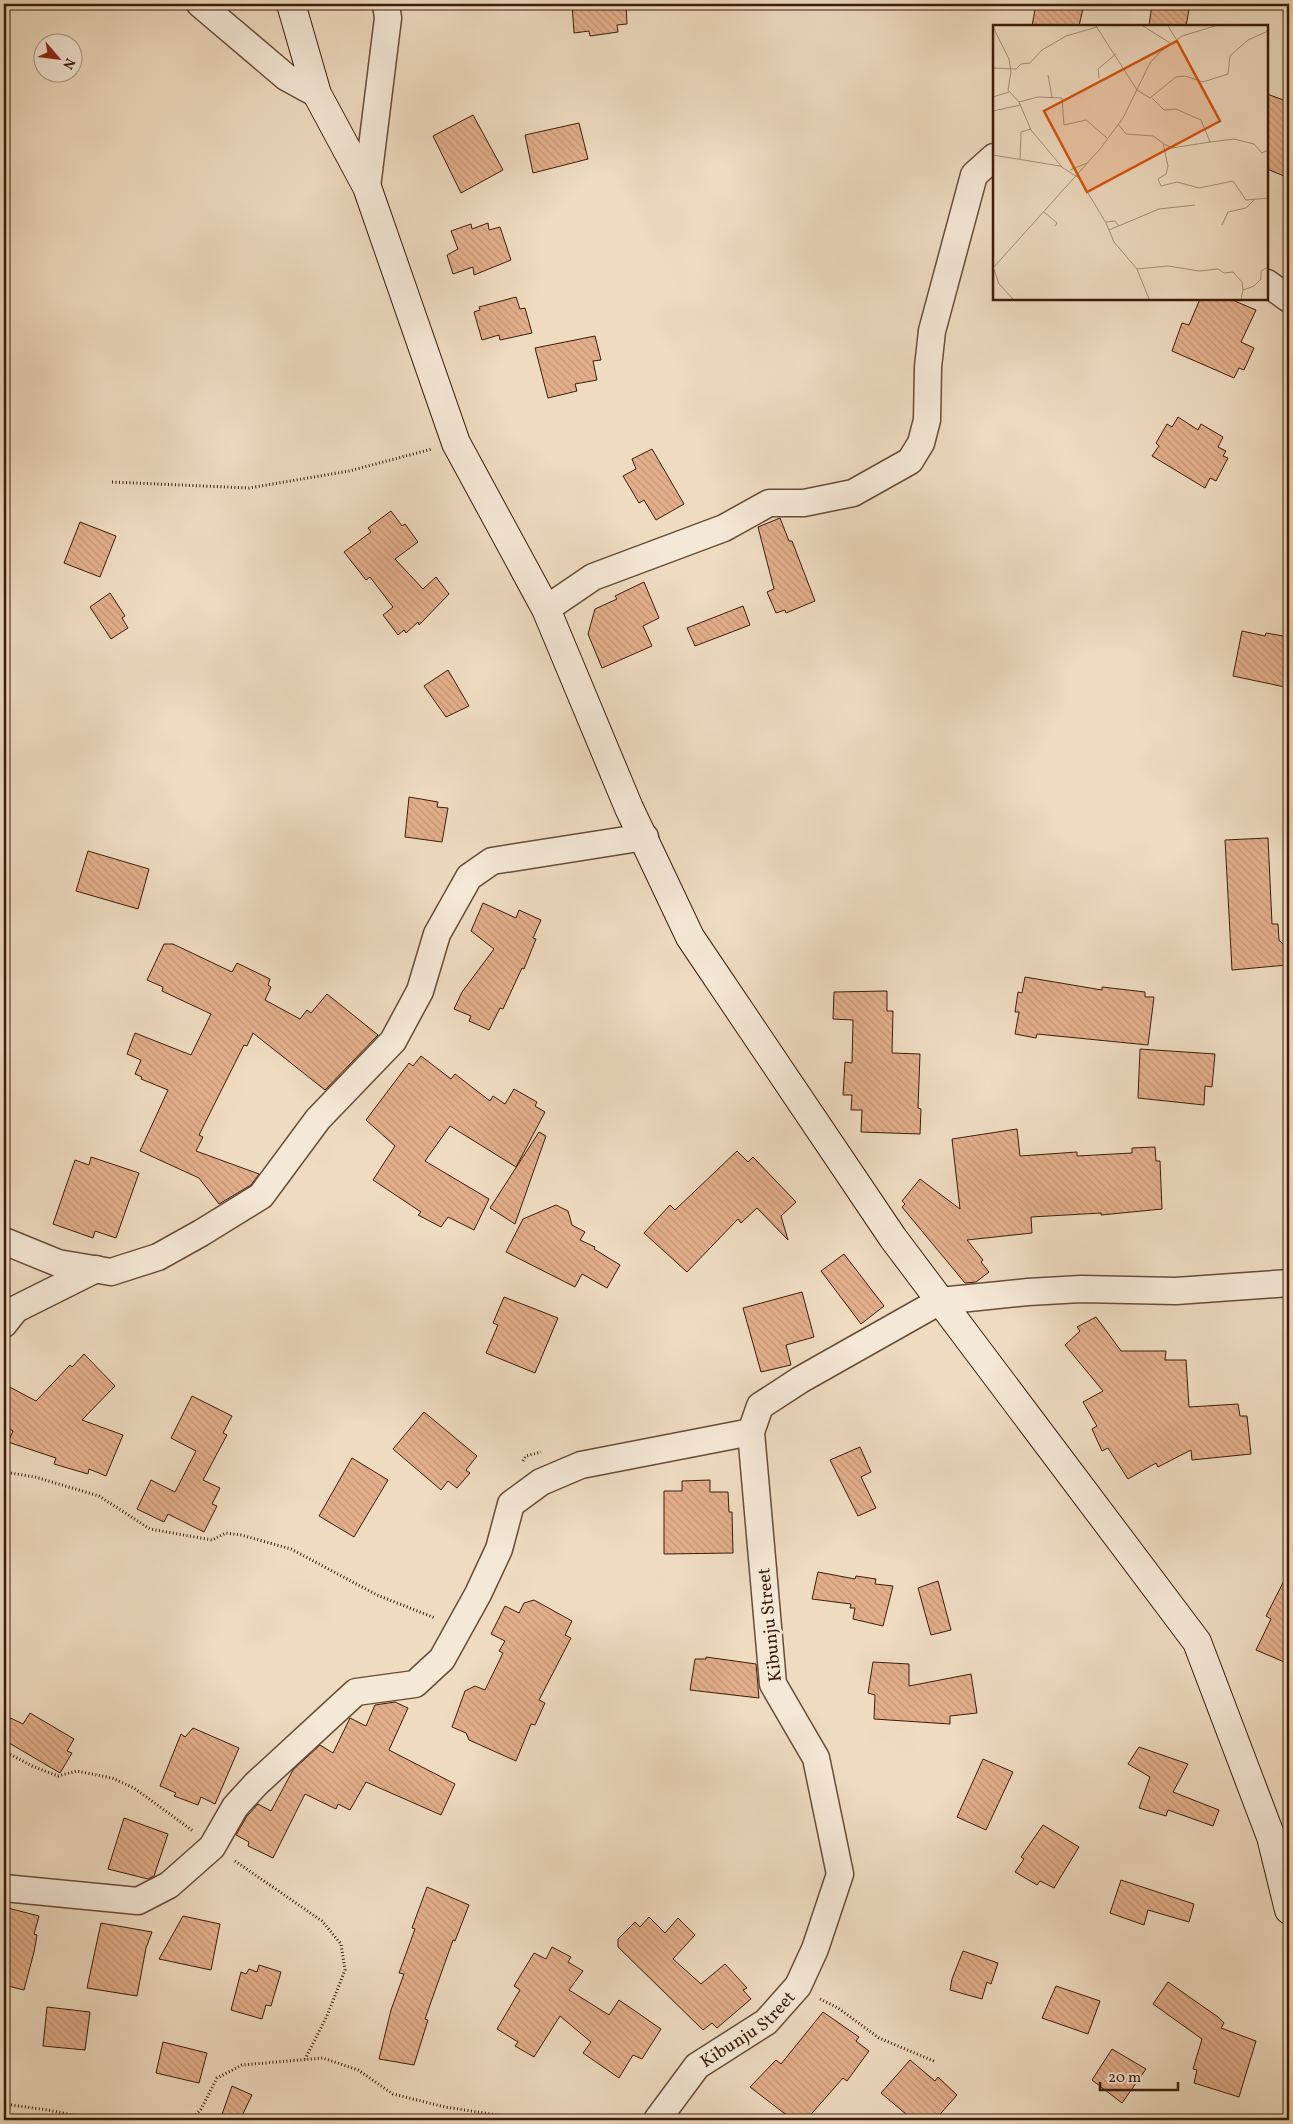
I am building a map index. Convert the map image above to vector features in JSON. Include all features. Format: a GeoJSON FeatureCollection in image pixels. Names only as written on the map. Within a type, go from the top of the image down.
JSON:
{"type":"FeatureCollection","features":[{"type":"Feature","properties":{"kind":"street"},"geometry":{"type":"LineString","coordinates":[[200,4],[286,76],[317,94]]}},
{"type":"Feature","properties":{"kind":"street"},"geometry":{"type":"LineString","coordinates":[[291,4],[317,94],[367,187],[456,443],[546,610],[629,808],[690,937],[893,1238],[1197,1642],[1271,1837],[1289,1910]]}},
{"type":"Feature","properties":{"kind":"street"},"geometry":{"type":"LineString","coordinates":[[367,187],[388,18],[386,4]]}},
{"type":"Feature","properties":{"kind":"street"},"geometry":{"type":"LineString","coordinates":[[546,610],[593,577],[724,528],[768,504],[804,503],[853,493],[910,461],[921,443],[928,420],[928,367],[932,331],[974,175],[993,158]]}},
{"type":"Feature","properties":{"kind":"street"},"geometry":{"type":"LineString","coordinates":[[1268,284],[1289,299]]}},
{"type":"Feature","properties":{"kind":"street"},"geometry":{"type":"LineString","coordinates":[[4,1241],[58,1263],[111,1272],[158,1257],[261,1196],[318,1119],[393,1041],[420,991],[437,934],[469,877],[492,861],[644,837]]}},
{"type":"Feature","properties":{"kind":"street"},"geometry":{"type":"LineString","coordinates":[[4,1324],[16,1309],[96,1269]]}},
{"type":"Feature","properties":{"kind":"street"},"geometry":{"type":"LineString","coordinates":[[940,1301],[1028,1292],[1081,1290],[1176,1292],[1289,1283]]}},
{"type":"Feature","properties":{"kind":"street","name":"Kibunju Street"},"geometry":{"type":"LineString","coordinates":[[656,2120],[697,2066],[766,2022],[798,1986],[815,1949],[840,1874],[816,1758],[773,1684],[751,1432],[760,1406],[800,1380],[940,1301]]}},
{"type":"Feature","properties":{"kind":"street"},"geometry":{"type":"LineString","coordinates":[[4,1888],[138,1901],[169,1885],[212,1847],[235,1807],[256,1784],[356,1692],[415,1684],[442,1659],[478,1594],[499,1549],[511,1504],[541,1482],[581,1465],[751,1432]]}},
{"type":"Feature","properties":{"kind":"path"},"geometry":{"type":"LineString","coordinates":[[112,482],[249,488],[349,471],[456,443]]}},
{"type":"Feature","properties":{"kind":"path"},"geometry":{"type":"LineString","coordinates":[[4,1472],[34,1477],[99,1496],[150,1530],[212,1540],[226,1533],[241,1535],[291,1550],[377,1596],[460,1628]]}},
{"type":"Feature","properties":{"kind":"path"},"geometry":{"type":"LineString","coordinates":[[798,1986],[838,2008],[879,2038],[936,2062]]}},
{"type":"Feature","properties":{"kind":"path"},"geometry":{"type":"LineString","coordinates":[[191,2120],[201,2109],[217,2078],[242,2065],[323,2058],[358,2070],[393,2094],[445,2107],[530,2120]]}},
{"type":"Feature","properties":{"kind":"path"},"geometry":{"type":"LineString","coordinates":[[4,2104],[48,2110],[96,2120]]}},
{"type":"Feature","properties":{"kind":"building"},"geometry":{"type":"Polygon","coordinates":[[[572,4],[626,4],[627,24],[617,25],[618,32],[590,36],[589,31],[574,33],[572,4]]]}},
{"type":"Feature","properties":{"kind":"building"},"geometry":{"type":"Polygon","coordinates":[[[1036,4],[1084,4],[1079,25],[1032,25],[1036,4]]]}},
{"type":"Feature","properties":{"kind":"building"},"geometry":{"type":"Polygon","coordinates":[[[1152,4],[1190,4],[1186,25],[1149,25],[1152,4]]]}},
{"type":"Feature","properties":{"kind":"building"},"geometry":{"type":"Polygon","coordinates":[[[1268,94],[1289,102],[1289,178],[1268,169],[1268,94]]]}},
{"type":"Feature","properties":{"kind":"building"},"geometry":{"type":"Polygon","coordinates":[[[473,115],[503,170],[461,193],[433,136],[473,115]]]}},
{"type":"Feature","properties":{"kind":"building"},"geometry":{"type":"Polygon","coordinates":[[[579,123],[588,159],[533,173],[525,135],[579,123]]]}},
{"type":"Feature","properties":{"kind":"building"},"geometry":{"type":"Polygon","coordinates":[[[488,223],[489,230],[500,227],[511,260],[474,275],[473,267],[453,274],[447,255],[458,249],[451,231],[471,224],[472,229],[488,223]]]}},
{"type":"Feature","properties":{"kind":"building"},"geometry":{"type":"Polygon","coordinates":[[[516,297],[520,309],[525,308],[532,333],[500,340],[499,335],[482,340],[474,312],[480,310],[479,307],[516,297]]]}},
{"type":"Feature","properties":{"kind":"building"},"geometry":{"type":"Polygon","coordinates":[[[1200,300],[1232,300],[1256,310],[1241,342],[1254,348],[1244,370],[1239,368],[1234,378],[1172,351],[1182,323],[1189,325],[1200,300]]]}},
{"type":"Feature","properties":{"kind":"building"},"geometry":{"type":"Polygon","coordinates":[[[595,336],[601,360],[593,361],[597,380],[575,384],[577,391],[548,398],[535,348],[595,336]]]}},
{"type":"Feature","properties":{"kind":"building"},"geometry":{"type":"Polygon","coordinates":[[[1178,417],[1198,430],[1201,424],[1223,437],[1218,447],[1226,451],[1223,456],[1228,458],[1216,481],[1210,478],[1205,488],[1152,456],[1159,446],[1156,443],[1167,424],[1172,427],[1178,417]]]}},
{"type":"Feature","properties":{"kind":"building"},"geometry":{"type":"Polygon","coordinates":[[[652,449],[684,504],[656,520],[644,500],[639,503],[623,476],[636,469],[632,459],[652,449]]]}},
{"type":"Feature","properties":{"kind":"building"},"geometry":{"type":"Polygon","coordinates":[[[391,511],[402,526],[405,524],[418,542],[395,559],[423,589],[436,577],[449,594],[419,625],[418,622],[406,633],[404,630],[398,635],[383,615],[393,607],[370,577],[366,580],[344,552],[371,532],[368,528],[391,511]]]}},
{"type":"Feature","properties":{"kind":"building"},"geometry":{"type":"Polygon","coordinates":[[[780,518],[789,541],[792,541],[815,601],[786,613],[785,610],[776,613],[767,592],[774,589],[758,527],[780,518]]]}},
{"type":"Feature","properties":{"kind":"building"},"geometry":{"type":"Polygon","coordinates":[[[80,522],[116,536],[100,577],[64,563],[80,522]]]}},
{"type":"Feature","properties":{"kind":"building"},"geometry":{"type":"Polygon","coordinates":[[[644,582],[659,618],[643,626],[652,646],[602,668],[588,634],[595,609],[617,599],[615,596],[644,582]]]}},
{"type":"Feature","properties":{"kind":"building"},"geometry":{"type":"Polygon","coordinates":[[[110,593],[125,616],[122,618],[128,628],[111,639],[90,607],[110,593]]]}},
{"type":"Feature","properties":{"kind":"building"},"geometry":{"type":"Polygon","coordinates":[[[743,606],[750,625],[695,646],[687,628],[743,606]]]}},
{"type":"Feature","properties":{"kind":"building"},"geometry":{"type":"Polygon","coordinates":[[[1242,631],[1265,636],[1266,633],[1289,637],[1289,673],[1285,687],[1233,676],[1242,631]]]}},
{"type":"Feature","properties":{"kind":"building"},"geometry":{"type":"Polygon","coordinates":[[[448,670],[469,706],[446,717],[424,686],[448,670]]]}},
{"type":"Feature","properties":{"kind":"building"},"geometry":{"type":"Polygon","coordinates":[[[409,797],[438,802],[437,807],[448,808],[442,842],[405,837],[409,797]]]}},
{"type":"Feature","properties":{"kind":"building"},"geometry":{"type":"Polygon","coordinates":[[[1268,838],[1272,924],[1278,924],[1279,940],[1286,947],[1287,965],[1232,970],[1225,840],[1268,838]]]}},
{"type":"Feature","properties":{"kind":"building"},"geometry":{"type":"Polygon","coordinates":[[[88,851],[149,869],[138,909],[76,891],[88,851]]]}},
{"type":"Feature","properties":{"kind":"building"},"geometry":{"type":"Polygon","coordinates":[[[483,903],[516,918],[519,910],[541,920],[533,938],[536,939],[524,969],[522,968],[503,1009],[500,1008],[489,1030],[469,1021],[471,1016],[454,1009],[462,992],[494,949],[471,931],[483,903]]]}},
{"type":"Feature","properties":{"kind":"building"},"geometry":{"type":"Polygon","coordinates":[[[164,944],[173,944],[232,972],[237,963],[270,979],[268,985],[271,987],[265,1000],[300,1019],[307,1010],[311,1013],[327,994],[378,1035],[325,1090],[253,1033],[247,1046],[244,1045],[199,1135],[203,1137],[196,1151],[259,1174],[251,1185],[219,1204],[199,1178],[140,1151],[168,1090],[141,1079],[142,1077],[135,1074],[141,1060],[127,1054],[135,1033],[191,1055],[211,1014],[162,991],[163,987],[147,980],[164,944]]]}},
{"type":"Feature","properties":{"kind":"building"},"geometry":{"type":"Polygon","coordinates":[[[1025,977],[1102,990],[1102,987],[1145,992],[1145,997],[1154,997],[1148,1045],[1037,1034],[1036,1038],[1015,1034],[1019,1012],[1015,1012],[1018,992],[1022,993],[1025,977]]]}},
{"type":"Feature","properties":{"kind":"building"},"geometry":{"type":"Polygon","coordinates":[[[887,991],[887,1011],[893,1011],[892,1053],[920,1054],[918,1108],[921,1109],[920,1134],[861,1132],[862,1110],[851,1110],[852,1095],[843,1095],[845,1062],[852,1063],[853,1020],[833,1019],[834,992],[887,991]]]}},
{"type":"Feature","properties":{"kind":"building"},"geometry":{"type":"Polygon","coordinates":[[[1140,1049],[1215,1054],[1212,1087],[1205,1086],[1204,1105],[1138,1098],[1140,1049]]]}},
{"type":"Feature","properties":{"kind":"building"},"geometry":{"type":"Polygon","coordinates":[[[421,1056],[451,1079],[455,1074],[490,1101],[493,1096],[505,1104],[514,1089],[537,1102],[535,1106],[545,1112],[516,1167],[450,1126],[425,1161],[489,1199],[474,1230],[448,1217],[441,1227],[418,1215],[421,1212],[373,1180],[395,1146],[366,1120],[409,1063],[413,1066],[421,1056]]]}},
{"type":"Feature","properties":{"kind":"building"},"geometry":{"type":"Polygon","coordinates":[[[1017,1129],[1020,1156],[1077,1152],[1077,1156],[1132,1153],[1132,1148],[1155,1147],[1156,1161],[1160,1161],[1162,1209],[1101,1215],[1101,1213],[1031,1217],[1032,1233],[967,1240],[983,1260],[981,1262],[989,1272],[976,1282],[965,1283],[902,1207],[905,1204],[902,1201],[920,1179],[960,1209],[952,1139],[1017,1129]]]}},
{"type":"Feature","properties":{"kind":"building"},"geometry":{"type":"Polygon","coordinates":[[[539,1132],[546,1136],[515,1224],[490,1208],[539,1132]]]}},
{"type":"Feature","properties":{"kind":"building"},"geometry":{"type":"Polygon","coordinates":[[[737,1151],[748,1162],[753,1157],[796,1202],[781,1216],[788,1240],[757,1208],[741,1223],[738,1219],[687,1272],[644,1233],[670,1205],[675,1210],[737,1151]]]}},
{"type":"Feature","properties":{"kind":"building"},"geometry":{"type":"Polygon","coordinates":[[[91,1157],[139,1173],[116,1238],[95,1231],[93,1238],[53,1224],[75,1160],[89,1165],[91,1157]]]}},
{"type":"Feature","properties":{"kind":"building"},"geometry":{"type":"Polygon","coordinates":[[[556,1205],[568,1211],[572,1225],[585,1232],[580,1240],[595,1247],[594,1249],[620,1265],[607,1288],[582,1274],[575,1287],[506,1252],[523,1219],[556,1205]]]}},
{"type":"Feature","properties":{"kind":"building"},"geometry":{"type":"Polygon","coordinates":[[[844,1254],[884,1306],[861,1324],[821,1271],[844,1254]]]}},
{"type":"Feature","properties":{"kind":"building"},"geometry":{"type":"Polygon","coordinates":[[[802,1292],[814,1337],[786,1345],[791,1365],[761,1372],[743,1308],[802,1292]]]}},
{"type":"Feature","properties":{"kind":"building"},"geometry":{"type":"Polygon","coordinates":[[[504,1297],[558,1318],[535,1373],[486,1353],[498,1325],[493,1323],[504,1297]]]}},
{"type":"Feature","properties":{"kind":"building"},"geometry":{"type":"Polygon","coordinates":[[[1096,1317],[1121,1351],[1166,1351],[1165,1360],[1186,1360],[1189,1407],[1238,1404],[1240,1416],[1247,1416],[1251,1454],[1192,1460],[1191,1450],[1158,1467],[1156,1463],[1128,1479],[1108,1448],[1102,1451],[1092,1429],[1097,1426],[1083,1402],[1103,1391],[1065,1345],[1080,1331],[1077,1327],[1096,1317]]]}},
{"type":"Feature","properties":{"kind":"building"},"geometry":{"type":"Polygon","coordinates":[[[84,1354],[115,1386],[82,1420],[123,1435],[106,1476],[89,1469],[88,1474],[54,1464],[56,1458],[8,1442],[13,1431],[4,1426],[4,1384],[36,1401],[70,1365],[72,1367],[84,1354]]]}},
{"type":"Feature","properties":{"kind":"building"},"geometry":{"type":"Polygon","coordinates":[[[192,1396],[232,1416],[223,1433],[227,1435],[203,1480],[220,1488],[212,1504],[217,1506],[204,1532],[168,1514],[164,1522],[137,1509],[151,1480],[175,1492],[196,1451],[171,1438],[192,1396]]]}},
{"type":"Feature","properties":{"kind":"building"},"geometry":{"type":"Polygon","coordinates":[[[424,1412],[477,1456],[466,1470],[470,1473],[457,1488],[448,1481],[441,1490],[393,1449],[424,1412]]]}},
{"type":"Feature","properties":{"kind":"building"},"geometry":{"type":"Polygon","coordinates":[[[860,1447],[871,1472],[861,1477],[876,1508],[858,1516],[830,1460],[860,1447]]]}},
{"type":"Feature","properties":{"kind":"building"},"geometry":{"type":"Polygon","coordinates":[[[352,1458],[388,1480],[354,1537],[319,1516],[352,1458]]]}},
{"type":"Feature","properties":{"kind":"building"},"geometry":{"type":"Polygon","coordinates":[[[710,1480],[710,1492],[728,1492],[729,1512],[732,1512],[733,1553],[664,1554],[664,1491],[682,1491],[682,1481],[710,1480]]]}},
{"type":"Feature","properties":{"kind":"building"},"geometry":{"type":"Polygon","coordinates":[[[1289,1571],[1289,1664],[1256,1650],[1271,1619],[1266,1616],[1289,1571]]]}},
{"type":"Feature","properties":{"kind":"building"},"geometry":{"type":"Polygon","coordinates":[[[818,1572],[855,1579],[856,1576],[876,1579],[875,1584],[893,1586],[883,1626],[853,1619],[855,1608],[850,1608],[851,1604],[812,1599],[818,1572]]]}},
{"type":"Feature","properties":{"kind":"building"},"geometry":{"type":"Polygon","coordinates":[[[938,1581],[951,1630],[931,1635],[918,1588],[938,1581]]]}},
{"type":"Feature","properties":{"kind":"building"},"geometry":{"type":"Polygon","coordinates":[[[534,1600],[572,1621],[565,1635],[571,1638],[539,1700],[545,1703],[535,1725],[531,1724],[516,1761],[469,1740],[466,1733],[452,1727],[465,1691],[475,1686],[485,1690],[503,1653],[499,1651],[505,1641],[491,1634],[505,1606],[519,1613],[524,1603],[534,1600]]]}},
{"type":"Feature","properties":{"kind":"building"},"geometry":{"type":"Polygon","coordinates":[[[706,1657],[756,1664],[759,1698],[690,1690],[695,1659],[706,1659],[706,1657]]]}},
{"type":"Feature","properties":{"kind":"building"},"geometry":{"type":"Polygon","coordinates":[[[873,1662],[909,1664],[909,1686],[971,1674],[977,1713],[950,1716],[950,1724],[874,1719],[875,1695],[868,1693],[873,1662]]]}},
{"type":"Feature","properties":{"kind":"building"},"geometry":{"type":"Polygon","coordinates":[[[395,1702],[408,1708],[389,1750],[455,1784],[441,1815],[366,1782],[350,1810],[338,1804],[336,1809],[305,1794],[273,1858],[248,1846],[249,1842],[236,1835],[247,1816],[258,1804],[271,1811],[293,1770],[320,1745],[333,1753],[350,1718],[366,1726],[375,1705],[395,1702]]]}},
{"type":"Feature","properties":{"kind":"building"},"geometry":{"type":"Polygon","coordinates":[[[30,1713],[74,1739],[67,1751],[72,1753],[60,1773],[4,1740],[4,1715],[23,1724],[30,1713]]]}},
{"type":"Feature","properties":{"kind":"building"},"geometry":{"type":"Polygon","coordinates":[[[193,1728],[239,1748],[215,1804],[201,1797],[198,1805],[174,1796],[176,1793],[160,1786],[181,1734],[185,1737],[193,1728]]]}},
{"type":"Feature","properties":{"kind":"building"},"geometry":{"type":"Polygon","coordinates":[[[1139,1747],[1188,1764],[1173,1792],[1219,1810],[1213,1826],[1168,1810],[1166,1816],[1139,1808],[1150,1777],[1128,1764],[1139,1747]]]}},
{"type":"Feature","properties":{"kind":"building"},"geometry":{"type":"Polygon","coordinates":[[[983,1759],[1013,1772],[986,1830],[957,1817],[983,1759]]]}},
{"type":"Feature","properties":{"kind":"building"},"geometry":{"type":"Polygon","coordinates":[[[124,1818],[168,1834],[154,1876],[148,1879],[108,1869],[124,1818]]]}},
{"type":"Feature","properties":{"kind":"building"},"geometry":{"type":"Polygon","coordinates":[[[1043,1825],[1079,1847],[1054,1888],[1040,1881],[1037,1885],[1015,1872],[1024,1859],[1021,1857],[1043,1825]]]}},
{"type":"Feature","properties":{"kind":"building"},"geometry":{"type":"Polygon","coordinates":[[[1121,1880],[1194,1904],[1189,1922],[1148,1910],[1144,1925],[1110,1913],[1121,1880]]]}},
{"type":"Feature","properties":{"kind":"building"},"geometry":{"type":"Polygon","coordinates":[[[427,1887],[469,1905],[455,1941],[453,1940],[425,2019],[428,2020],[414,2065],[379,2059],[391,2010],[404,1974],[399,1973],[415,1929],[412,1928],[427,1887]]]}},
{"type":"Feature","properties":{"kind":"building"},"geometry":{"type":"Polygon","coordinates":[[[4,1907],[39,1916],[34,1934],[37,1935],[34,1952],[24,1990],[4,1985],[4,1907]]]}},
{"type":"Feature","properties":{"kind":"building"},"geometry":{"type":"Polygon","coordinates":[[[183,1916],[220,1924],[211,1970],[159,1959],[183,1916]]]}},
{"type":"Feature","properties":{"kind":"building"},"geometry":{"type":"Polygon","coordinates":[[[649,1917],[665,1933],[678,1918],[695,1935],[673,1959],[701,1984],[725,1964],[747,1988],[743,1990],[751,1999],[717,2028],[712,2023],[703,2030],[618,1947],[618,1939],[635,1922],[640,1927],[649,1917]]]}},
{"type":"Feature","properties":{"kind":"building"},"geometry":{"type":"Polygon","coordinates":[[[101,1923],[152,1932],[146,1948],[137,1996],[87,1988],[101,1923]]]}},
{"type":"Feature","properties":{"kind":"building"},"geometry":{"type":"Polygon","coordinates":[[[552,1947],[571,1957],[568,1962],[583,1971],[569,1990],[609,2015],[619,2000],[661,2029],[642,2059],[633,2055],[619,2078],[583,2053],[591,2042],[560,2016],[534,2057],[515,2046],[518,2042],[497,2029],[520,1990],[514,1986],[534,1953],[546,1959],[552,1947]]]}},
{"type":"Feature","properties":{"kind":"building"},"geometry":{"type":"Polygon","coordinates":[[[963,1951],[998,1963],[991,1984],[987,1982],[982,1999],[950,1990],[952,1979],[963,1951]]]}},
{"type":"Feature","properties":{"kind":"building"},"geometry":{"type":"Polygon","coordinates":[[[259,1965],[281,1972],[271,2006],[266,2005],[262,2019],[231,2010],[241,1972],[246,1974],[249,1969],[257,1972],[259,1965]]]}},
{"type":"Feature","properties":{"kind":"building"},"geometry":{"type":"Polygon","coordinates":[[[1168,1982],[1218,2017],[1224,2023],[1221,2028],[1256,2041],[1239,2097],[1194,2083],[1197,2070],[1193,2069],[1202,2039],[1153,2004],[1168,1982]]]}},
{"type":"Feature","properties":{"kind":"building"},"geometry":{"type":"Polygon","coordinates":[[[1056,1986],[1100,2001],[1088,2034],[1042,2018],[1056,1986]]]}},
{"type":"Feature","properties":{"kind":"building"},"geometry":{"type":"Polygon","coordinates":[[[47,2007],[90,2012],[85,2050],[43,2046],[47,2007]]]}},
{"type":"Feature","properties":{"kind":"building"},"geometry":{"type":"Polygon","coordinates":[[[823,2012],[859,2037],[856,2041],[869,2051],[847,2081],[843,2078],[806,2120],[793,2120],[750,2087],[776,2060],[781,2064],[823,2012]]]}},
{"type":"Feature","properties":{"kind":"building"},"geometry":{"type":"Polygon","coordinates":[[[163,2042],[207,2053],[199,2083],[156,2073],[163,2042]]]}},
{"type":"Feature","properties":{"kind":"building"},"geometry":{"type":"Polygon","coordinates":[[[1112,2049],[1146,2069],[1122,2103],[1092,2080],[1112,2049]]]}},
{"type":"Feature","properties":{"kind":"building"},"geometry":{"type":"Polygon","coordinates":[[[910,2060],[935,2081],[938,2077],[957,2095],[935,2120],[913,2120],[881,2093],[910,2060]]]}},
{"type":"Feature","properties":{"kind":"building"},"geometry":{"type":"Polygon","coordinates":[[[232,2086],[252,2095],[240,2120],[220,2120],[232,2086]]]}}]}
